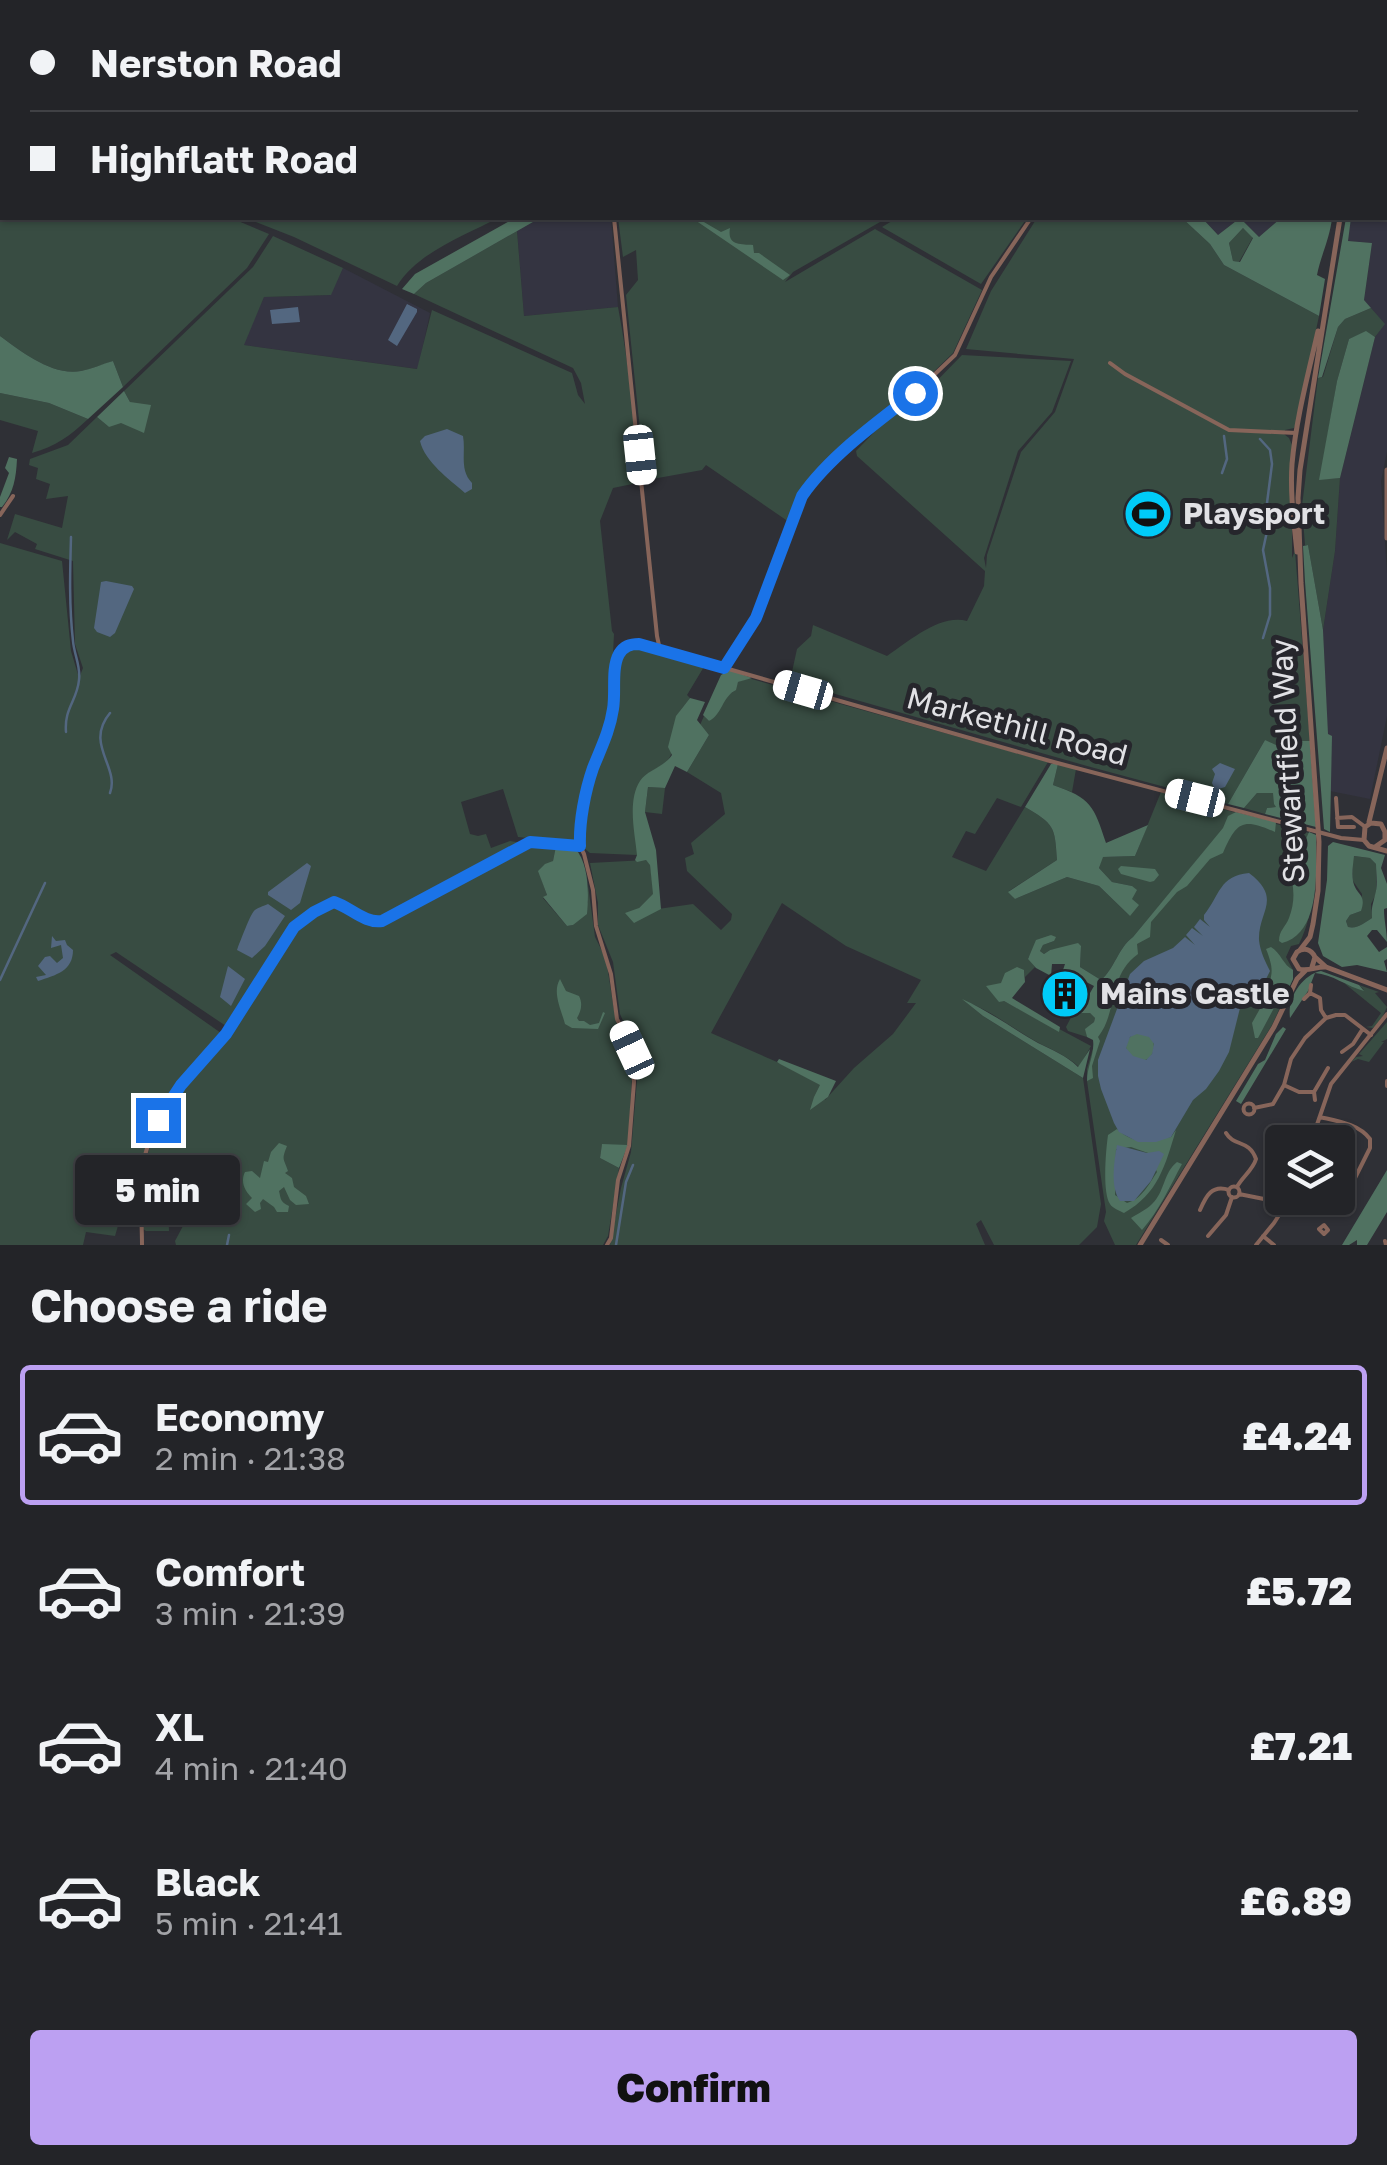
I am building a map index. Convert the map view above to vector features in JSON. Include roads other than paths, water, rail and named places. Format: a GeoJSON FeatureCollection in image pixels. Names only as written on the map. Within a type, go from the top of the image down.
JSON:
{"type":"FeatureCollection","features":[{"type":"Feature","properties":{"kind":"street"},"geometry":{"type":"LineString","coordinates":[[614,220],[660,650]]}},
{"type":"Feature","properties":{"kind":"street"},"geometry":{"type":"LineString","coordinates":[[724,668],[756,618],[802,496],[867,430],[955,355],[991,278],[1030,220]]}},
{"type":"Feature","properties":{"kind":"street","name":"Stewartfield Way"},"geometry":{"type":"LineString","coordinates":[[1301,583],[1300,470],[1340,220]]}},
{"type":"Feature","properties":{"kind":"street","name":"Stewartfield Way"},"geometry":{"type":"LineString","coordinates":[[1314,956],[1310,936],[1318,891],[1318,812],[1292,465],[1324,309]]}},
{"type":"Feature","properties":{"kind":"street"},"geometry":{"type":"LineString","coordinates":[[1110,363],[1229,430],[1296,433]]}},
{"type":"Feature","properties":{"kind":"street"},"geometry":{"type":"LineString","coordinates":[[1387,470],[1387,538]]}},
{"type":"Feature","properties":{"kind":"street"},"geometry":{"type":"LineString","coordinates":[[0,515],[13,496]]}},
{"type":"Feature","properties":{"kind":"street"},"geometry":{"type":"LineString","coordinates":[[607,1245],[618,1180],[629,1146],[632,1050],[618,1020],[580,834],[592,771],[614,708],[617,659],[630,644],[648,646],[657,636]]}},
{"type":"Feature","properties":{"kind":"street","name":"Markethill Road"},"geometry":{"type":"LineString","coordinates":[[648,646],[1050,760],[1341,838],[1364,840]]}},
{"type":"Feature","properties":{"kind":"street"},"geometry":{"type":"LineString","coordinates":[[1387,748],[1364,840],[1369,846],[1387,852]]}},
{"type":"Feature","properties":{"kind":"street"},"geometry":{"type":"LineString","coordinates":[[1336,798],[1338,827],[1354,826]]}},
{"type":"Feature","properties":{"kind":"street"},"geometry":{"type":"LineString","coordinates":[[1373,809],[1385,829],[1382,844],[1375,847]]}},
{"type":"Feature","properties":{"kind":"street"},"geometry":{"type":"LineString","coordinates":[[1337,818],[1352,817],[1385,829]]}},
{"type":"Feature","properties":{"kind":"street"},"geometry":{"type":"LineString","coordinates":[[142,1245],[140,1185],[148,1144],[158,1120],[181,1085],[226,1034],[300,920],[334,902],[366,919],[382,921],[530,842],[580,846]]}},
{"type":"Feature","properties":{"kind":"street","name":"Stewartfield Way"},"geometry":{"type":"LineString","coordinates":[[1300,950],[1310,936]]}},
{"type":"Feature","properties":{"kind":"street"},"geometry":{"type":"LineString","coordinates":[[1140,1245],[1274,1027],[1296,978],[1294,956],[1300,950],[1310,950],[1326,967],[1387,990]]}},
{"type":"Feature","properties":{"kind":"street"},"geometry":{"type":"LineString","coordinates":[[1296,978],[1309,969],[1314,956]]}},
{"type":"Feature","properties":{"kind":"street"},"geometry":{"type":"LineString","coordinates":[[1296,966],[1326,967]]}},
{"type":"Feature","properties":{"kind":"street"},"geometry":{"type":"LineString","coordinates":[[1304,998],[1312,985]]}},
{"type":"Feature","properties":{"kind":"street"},"geometry":{"type":"LineString","coordinates":[[1310,992],[1320,998],[1326,1018]]}},
{"type":"Feature","properties":{"kind":"street"},"geometry":{"type":"LineString","coordinates":[[1317,1125],[1330,1084],[1387,1014]]}},
{"type":"Feature","properties":{"kind":"street"},"geometry":{"type":"LineString","coordinates":[[1254,1108],[1273,1104],[1284,1085],[1291,1059],[1326,1018],[1345,1016],[1371,1035]]}},
{"type":"Feature","properties":{"kind":"street"},"geometry":{"type":"LineString","coordinates":[[1342,1052],[1354,1044],[1363,1028]]}},
{"type":"Feature","properties":{"kind":"street"},"geometry":{"type":"LineString","coordinates":[[1315,1100],[1314,1092],[1328,1068]]}},
{"type":"Feature","properties":{"kind":"street"},"geometry":{"type":"LineString","coordinates":[[1284,1085],[1299,1092],[1314,1092]]}},
{"type":"Feature","properties":{"kind":"street"},"geometry":{"type":"LineString","coordinates":[[1320,1117],[1348,1125]]}},
{"type":"Feature","properties":{"kind":"street"},"geometry":{"type":"LineString","coordinates":[[1355,1128],[1370,1139],[1370,1148],[1355,1179]]}},
{"type":"Feature","properties":{"kind":"street"},"geometry":{"type":"LineString","coordinates":[[1226,1133],[1230,1140],[1238,1138],[1250,1147],[1256,1159],[1236,1187],[1229,1190]]}},
{"type":"Feature","properties":{"kind":"street"},"geometry":{"type":"LineString","coordinates":[[1236,1187],[1239,1194]]}},
{"type":"Feature","properties":{"kind":"street"},"geometry":{"type":"LineString","coordinates":[[1200,1210],[1213,1190],[1229,1190],[1232,1197],[1226,1216],[1208,1236]]}},
{"type":"Feature","properties":{"kind":"street"},"geometry":{"type":"LineString","coordinates":[[1232,1197],[1239,1194],[1265,1200]]}},
{"type":"Feature","properties":{"kind":"street"},"geometry":{"type":"LineString","coordinates":[[1256,1245],[1280,1215]]}},
{"type":"Feature","properties":{"kind":"street"},"geometry":{"type":"LineString","coordinates":[[1207,1226],[1213,1230]]}},
{"type":"Feature","properties":{"kind":"street"},"geometry":{"type":"LineString","coordinates":[[1321,1244],[1322,1234]]}},
{"type":"Feature","properties":{"kind":"street"},"geometry":{"type":"LineString","coordinates":[[1263,1236],[1274,1245]]}},
{"type":"Feature","properties":{"kind":"street"},"geometry":{"type":"LineString","coordinates":[[1160,1240],[1170,1243]]}},
{"type":"Feature","properties":{"kind":"water"},"geometry":{"type":"Polygon","coordinates":[[[407,304],[417,312],[397,346],[388,340],[407,304]]]}},
{"type":"Feature","properties":{"kind":"water"},"geometry":{"type":"Polygon","coordinates":[[[298,307],[300,322],[272,324],[270,310],[298,307]]]}},
{"type":"Feature","properties":{"kind":"water"},"geometry":{"type":"Polygon","coordinates":[[[447,429],[463,436],[464,467],[472,483],[472,489],[465,493],[432,463],[420,441],[447,429]]]}},
{"type":"Feature","properties":{"kind":"water"},"geometry":{"type":"Polygon","coordinates":[[[101,582],[134,589],[110,637],[94,628],[101,582]]]}},
{"type":"Feature","properties":{"kind":"water"},"geometry":{"type":"Polygon","coordinates":[[[1220,763],[1235,769],[1225,787],[1215,790],[1212,769],[1220,763]]]}},
{"type":"Feature","properties":{"kind":"water"},"geometry":{"type":"Polygon","coordinates":[[[307,863],[311,866],[300,903],[291,910],[268,895],[268,892],[307,863]]]}},
{"type":"Feature","properties":{"kind":"water"},"geometry":{"type":"Polygon","coordinates":[[[1249,873],[1265,890],[1259,940],[1270,971],[1265,981],[1242,1000],[1229,1052],[1171,1137],[1138,1142],[1119,1132],[1098,1076],[1098,1060],[1130,974],[1185,937],[1195,945],[1186,935],[1192,928],[1203,936],[1194,927],[1200,919],[1210,927],[1204,915],[1226,882],[1249,873]],[[1130,1037],[1126,1048],[1133,1056],[1146,1060],[1154,1044],[1149,1037],[1130,1037]]]}},
{"type":"Feature","properties":{"kind":"water"},"geometry":{"type":"Polygon","coordinates":[[[268,904],[285,916],[252,958],[237,950],[252,913],[268,904]]]}},
{"type":"Feature","properties":{"kind":"water"},"geometry":{"type":"Polygon","coordinates":[[[52,936],[56,941],[65,940],[73,950],[72,957],[62,971],[38,981],[36,977],[46,975],[38,966],[45,957],[50,956],[57,963],[63,958],[61,945],[51,948],[52,936]]]}},
{"type":"Feature","properties":{"kind":"water"},"geometry":{"type":"Polygon","coordinates":[[[228,966],[245,979],[231,1006],[220,997],[228,966]]]}},
{"type":"Feature","properties":{"kind":"water"},"geometry":{"type":"Polygon","coordinates":[[[1117,1145],[1164,1154],[1151,1181],[1134,1201],[1120,1201],[1115,1189],[1117,1145]]]}},
{"type":"Feature","properties":{"kind":"waterway"},"geometry":{"type":"LineString","coordinates":[[1222,473],[1227,459],[1224,436]]}},
{"type":"Feature","properties":{"kind":"waterway"},"geometry":{"type":"LineString","coordinates":[[1260,439],[1270,450],[1272,464],[1269,522],[1263,550],[1270,615],[1263,638]]}},
{"type":"Feature","properties":{"kind":"waterway"},"geometry":{"type":"LineString","coordinates":[[66,732],[79,675],[71,615],[71,537]]}},
{"type":"Feature","properties":{"kind":"waterway"},"geometry":{"type":"LineString","coordinates":[[110,713],[100,735],[111,774],[110,793]]}},
{"type":"Feature","properties":{"kind":"waterway"},"geometry":{"type":"LineString","coordinates":[[0,980],[45,883]]}},
{"type":"Feature","properties":{"kind":"waterway"},"geometry":{"type":"LineString","coordinates":[[616,1245],[626,1182],[633,1165]]}},
{"type":"Feature","properties":{"kind":"waterway"},"geometry":{"type":"LineString","coordinates":[[227,1245],[229,1235]]}},
{"type":"Feature","properties":{"kind":"place","name":"Playsport"},"geometry":{"type":"Point","coordinates":[1148,514]}},
{"type":"Feature","properties":{"kind":"place","name":"Mains Castle"},"geometry":{"type":"Point","coordinates":[1065,994]}}]}
